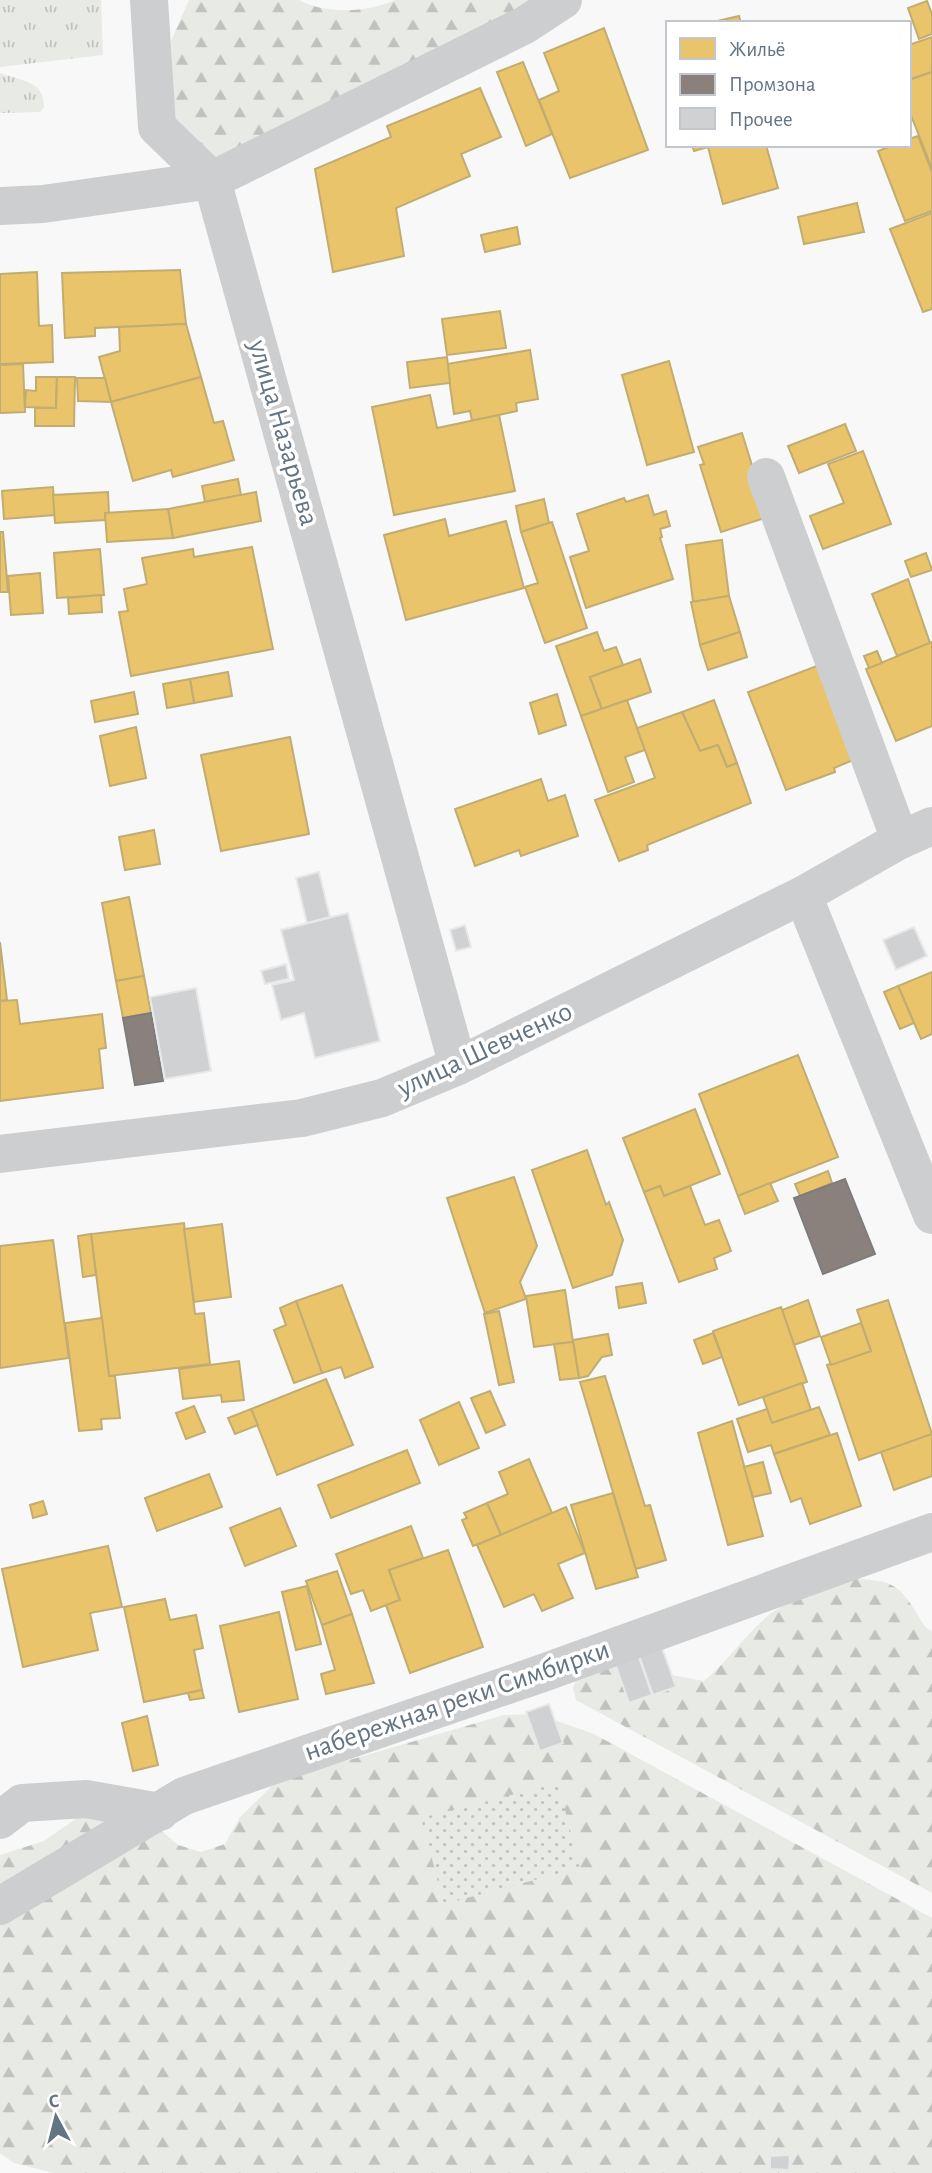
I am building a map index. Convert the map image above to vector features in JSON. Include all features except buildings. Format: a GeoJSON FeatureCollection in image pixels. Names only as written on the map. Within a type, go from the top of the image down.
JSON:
{"type":"FeatureCollection","features":[{"type":"Feature","properties":{"kind":"street"},"geometry":{"type":"LineString","coordinates":[[149,0],[157,127],[212,180]]}},
{"type":"Feature","properties":{"kind":"street"},"geometry":{"type":"LineString","coordinates":[[0,206],[43,204],[212,180],[525,25],[563,0]]}},
{"type":"Feature","properties":{"kind":"street","name":"улица Назарьева"},"geometry":{"type":"LineString","coordinates":[[212,180],[458,1066]]}},
{"type":"Feature","properties":{"kind":"street"},"geometry":{"type":"LineString","coordinates":[[766,477],[916,833]]}},
{"type":"Feature","properties":{"kind":"street","name":"улица Шевченко"},"geometry":{"type":"LineString","coordinates":[[0,1154],[302,1118],[382,1098],[458,1066],[803,895],[916,833]]}},
{"type":"Feature","properties":{"kind":"street"},"geometry":{"type":"LineString","coordinates":[[803,895],[932,1216]]}},
{"type":"Feature","properties":{"kind":"street","name":"набережная реки Симбирки"},"geometry":{"type":"LineString","coordinates":[[0,1906],[184,1796],[540,1674],[932,1532]]}},
{"type":"Feature","properties":{"kind":"street"},"geometry":{"type":"LineString","coordinates":[[0,1820],[22,1803],[86,1799],[160,1812]]}},
{"type":"Feature","properties":{"kind":"green space"},"geometry":{"type":"Polygon","coordinates":[[[0,0],[101,0],[103,55],[0,67],[0,0]]]}},
{"type":"Feature","properties":{"kind":"green space"},"geometry":{"type":"Polygon","coordinates":[[[189,0],[299,0],[321,8],[347,10],[373,7],[395,0],[530,0],[520,10],[212,162],[174,122],[171,41],[189,0]]]}},
{"type":"Feature","properties":{"kind":"green space"},"geometry":{"type":"Polygon","coordinates":[[[0,73],[36,86],[43,98],[44,107],[40,112],[0,113],[0,73]]]}},
{"type":"Feature","properties":{"kind":"green space"},"geometry":{"type":"Polygon","coordinates":[[[848,1579],[878,1581],[897,1588],[904,1594],[926,1628],[932,1631],[932,1893],[576,1700],[573,1688],[579,1672],[633,1660],[666,1674],[704,1681],[773,1612],[848,1579]]]}},
{"type":"Feature","properties":{"kind":"green space"},"geometry":{"type":"Polygon","coordinates":[[[537,1714],[594,1734],[932,1918],[932,2173],[54,2173],[14,2163],[0,2153],[0,1855],[44,1841],[77,1818],[98,1812],[157,1827],[178,1845],[201,1852],[225,1844],[240,1817],[277,1781],[504,1715],[537,1714]]]}},
{"type":"Feature","properties":{"kind":"green space"},"geometry":{"type":"Polygon","coordinates":[[[558,1783],[580,1868],[444,1904],[421,1818],[558,1783]]]}}]}
